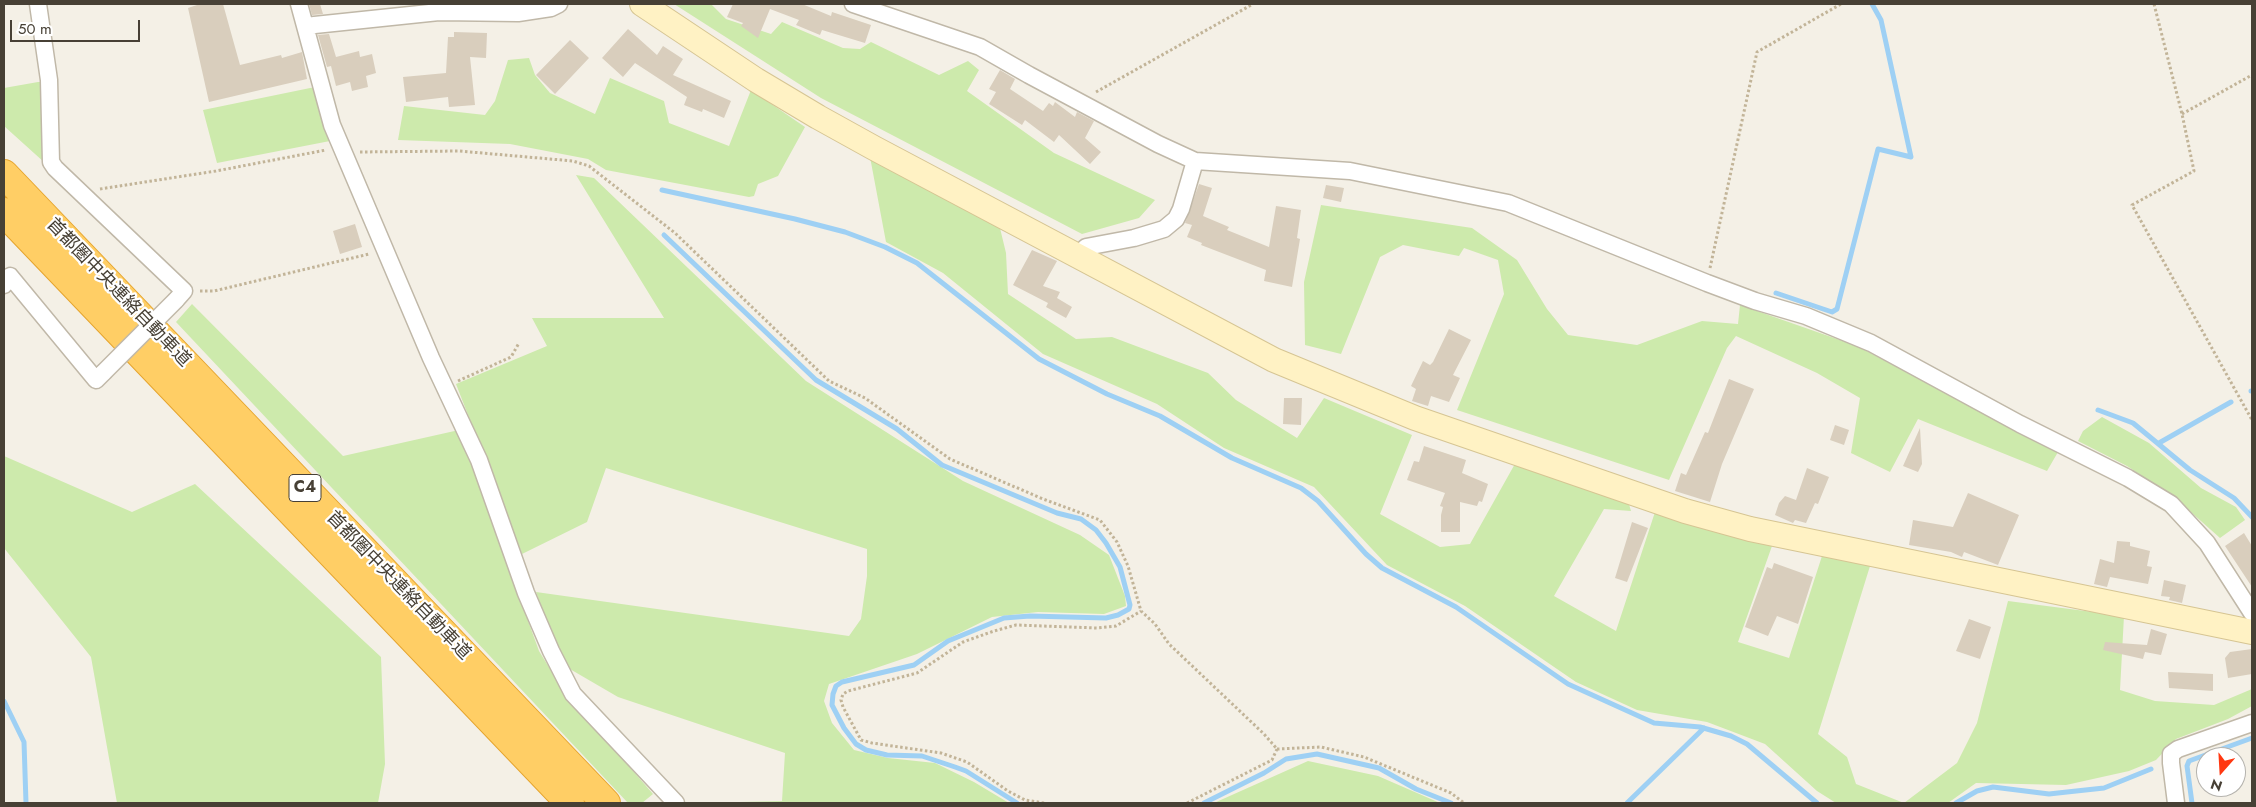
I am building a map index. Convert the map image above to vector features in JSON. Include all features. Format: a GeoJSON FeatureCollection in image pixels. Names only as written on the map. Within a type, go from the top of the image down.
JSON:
{"type":"FeatureCollection","features":[{"type":"Feature","properties":{"kind":"highway","name":"首都圏中央連絡自動車道"},"geometry":{"type":"LineString","coordinates":[[4,174],[606,803]]}},
{"type":"Feature","properties":{"kind":"highway","name":"首都圏中央連絡自動車道"},"geometry":{"type":"LineString","coordinates":[[4,212],[570,803]]}},
{"type":"Feature","properties":{"kind":"street"},"geometry":{"type":"LineString","coordinates":[[4,285],[10,276],[96,380],[180,296],[51,162],[48,80],[38,4]]}},
{"type":"Feature","properties":{"kind":"street"},"geometry":{"type":"LineString","coordinates":[[299,4],[332,125],[384,251],[444,387],[479,460],[526,593],[551,651],[573,694],[676,803]]}},
{"type":"Feature","properties":{"kind":"street"},"geometry":{"type":"LineString","coordinates":[[305,26],[439,12],[518,13],[551,8],[559,4]]}},
{"type":"Feature","properties":{"kind":"street"},"geometry":{"type":"LineString","coordinates":[[642,4],[714,53],[818,117],[1274,360],[1415,418],[1686,511],[1750,529],[2252,632]]}},
{"type":"Feature","properties":{"kind":"street"},"geometry":{"type":"LineString","coordinates":[[853,4],[980,47],[1082,104],[1195,161],[1350,171],[1508,203],[1706,283],[1755,301],[1806,316],[1871,343],[2020,424],[2128,478],[2170,504],[2190,522],[2207,543],[2252,613]]}},
{"type":"Feature","properties":{"kind":"street"},"geometry":{"type":"LineString","coordinates":[[1079,256],[1086,246],[1134,238],[1164,229],[1176,219],[1181,209],[1195,161]]}},
{"type":"Feature","properties":{"kind":"street"},"geometry":{"type":"LineString","coordinates":[[2176,803],[2170,763],[2172,754],[2178,749],[2252,723]]}},
{"type":"Feature","properties":{"kind":"path"},"geometry":{"type":"LineString","coordinates":[[1082,104],[1100,88],[1252,4]]}},
{"type":"Feature","properties":{"kind":"path"},"geometry":{"type":"LineString","coordinates":[[1706,283],[1757,52],[1841,4]]}},
{"type":"Feature","properties":{"kind":"path"},"geometry":{"type":"LineString","coordinates":[[2154,4],[2182,114],[2194,171],[2132,205],[2252,420]]}},
{"type":"Feature","properties":{"kind":"path"},"geometry":{"type":"LineString","coordinates":[[2182,114],[2252,75]]}},
{"type":"Feature","properties":{"kind":"path"},"geometry":{"type":"LineString","coordinates":[[97,189],[342,150],[459,151],[573,161],[589,166],[675,233],[829,381],[865,398],[950,459],[1043,499],[1100,520],[1118,542],[1128,566],[1140,611],[1155,624],[1169,644],[1264,734],[1277,750]]}},
{"type":"Feature","properties":{"kind":"path"},"geometry":{"type":"LineString","coordinates":[[180,296],[214,292],[384,251]]}},
{"type":"Feature","properties":{"kind":"path"},"geometry":{"type":"LineString","coordinates":[[444,387],[511,357],[519,343]]}},
{"type":"Feature","properties":{"kind":"path"},"geometry":{"type":"LineString","coordinates":[[1044,803],[1025,800],[1008,791],[986,774],[958,759],[941,753],[861,740],[843,706],[841,700],[843,694],[848,691],[917,673],[963,642],[994,631],[1016,625],[1097,628],[1116,626],[1140,611]]}},
{"type":"Feature","properties":{"kind":"path"},"geometry":{"type":"LineString","coordinates":[[1277,750],[1321,747],[1364,757],[1451,793],[1464,803]]}},
{"type":"Feature","properties":{"kind":"path"},"geometry":{"type":"LineString","coordinates":[[1186,803],[1272,760],[1277,750]]}},
{"type":"Feature","properties":{"kind":"green space"},"geometry":{"type":"Polygon","coordinates":[[[674,4],[711,4],[726,19],[771,34],[782,22],[843,48],[860,49],[871,42],[939,75],[968,61],[979,70],[967,91],[1054,153],[1155,200],[1139,218],[1082,234],[821,98],[674,4]]]}},
{"type":"Feature","properties":{"kind":"green space"},"geometry":{"type":"Polygon","coordinates":[[[529,58],[535,75],[550,93],[595,114],[610,78],[664,101],[669,123],[729,146],[751,90],[805,127],[778,176],[758,184],[754,196],[749,197],[606,170],[588,159],[510,144],[398,140],[404,106],[485,115],[495,101],[508,60],[529,58]]]}},
{"type":"Feature","properties":{"kind":"green space"},"geometry":{"type":"Polygon","coordinates":[[[44,82],[45,163],[4,126],[4,88],[44,82]]]}},
{"type":"Feature","properties":{"kind":"green space"},"geometry":{"type":"Polygon","coordinates":[[[315,87],[330,141],[217,163],[203,110],[315,87]]]}},
{"type":"Feature","properties":{"kind":"green space"},"geometry":{"type":"Polygon","coordinates":[[[870,157],[999,224],[1006,253],[1008,294],[1076,339],[1112,337],[1208,373],[1236,400],[1297,438],[1324,398],[1412,435],[1380,514],[1440,547],[1470,544],[1516,462],[1628,501],[1631,511],[1604,509],[1554,596],[1616,631],[1655,512],[1772,546],[1738,642],[1789,658],[1822,556],[1870,566],[1818,734],[1847,757],[1856,784],[1904,803],[1836,803],[1817,791],[1765,744],[1707,722],[1637,710],[1576,682],[1465,606],[1387,565],[1314,487],[1224,448],[1157,404],[1043,354],[943,273],[886,242],[870,157]]]}},
{"type":"Feature","properties":{"kind":"green space"},"geometry":{"type":"Polygon","coordinates":[[[576,175],[594,178],[806,381],[963,481],[1080,535],[1109,555],[1125,596],[1126,606],[1104,614],[1038,612],[992,617],[917,654],[829,684],[824,701],[832,723],[854,750],[888,758],[935,763],[974,782],[1009,803],[696,803],[782,801],[785,753],[618,697],[563,665],[536,592],[849,636],[861,619],[867,576],[867,549],[606,468],[587,522],[522,554],[456,384],[547,346],[532,318],[664,318],[576,175]]]}},
{"type":"Feature","properties":{"kind":"green space"},"geometry":{"type":"Polygon","coordinates":[[[1321,205],[1472,228],[1517,260],[1547,309],[1568,335],[1637,345],[1702,321],[1738,324],[1740,305],[1857,346],[2058,452],[2047,471],[1918,419],[1890,472],[1851,453],[1860,398],[1817,373],[1736,336],[1727,348],[1669,480],[1457,410],[1504,294],[1498,260],[1464,248],[1459,256],[1403,245],[1380,257],[1341,354],[1305,345],[1304,282],[1321,205]]]}},
{"type":"Feature","properties":{"kind":"green space"},"geometry":{"type":"Polygon","coordinates":[[[192,304],[343,456],[459,430],[539,651],[563,690],[653,794],[642,803],[628,803],[176,322],[192,304]]]}},
{"type":"Feature","properties":{"kind":"green space"},"geometry":{"type":"Polygon","coordinates":[[[2102,417],[2149,443],[2201,488],[2236,507],[2245,520],[2220,538],[2174,497],[2127,466],[2078,441],[2083,431],[2102,417]]]}},
{"type":"Feature","properties":{"kind":"green space"},"geometry":{"type":"Polygon","coordinates":[[[4,456],[132,512],[195,484],[381,657],[385,764],[378,803],[117,803],[91,657],[4,548],[4,456]]]}},
{"type":"Feature","properties":{"kind":"green space"},"geometry":{"type":"Polygon","coordinates":[[[2008,601],[2124,616],[2120,690],[2155,701],[2214,705],[2252,689],[2252,706],[2228,719],[2176,739],[2156,760],[2129,771],[2066,785],[1976,783],[1948,803],[1904,803],[1957,763],[1977,723],[2008,601]]]}},
{"type":"Feature","properties":{"kind":"green space"},"geometry":{"type":"Polygon","coordinates":[[[1308,761],[1378,776],[1440,803],[1214,803],[1308,761]]]}},
{"type":"Feature","properties":{"kind":"building"},"geometry":{"type":"Polygon","coordinates":[[[200,4],[223,4],[240,65],[281,55],[282,58],[302,52],[307,79],[209,102],[188,8],[200,4]]]}},
{"type":"Feature","properties":{"kind":"building"},"geometry":{"type":"Polygon","coordinates":[[[309,4],[320,4],[323,14],[312,15],[309,4]]]}},
{"type":"Feature","properties":{"kind":"building"},"geometry":{"type":"Polygon","coordinates":[[[733,4],[802,4],[831,16],[832,12],[871,25],[865,43],[822,30],[820,35],[796,25],[799,20],[770,9],[758,38],[741,26],[743,23],[727,17],[733,4]]]}},
{"type":"Feature","properties":{"kind":"building"},"geometry":{"type":"Polygon","coordinates":[[[628,29],[657,55],[663,46],[683,59],[673,75],[731,101],[724,118],[703,109],[702,112],[684,105],[687,97],[635,63],[623,77],[602,58],[628,29]]]}},
{"type":"Feature","properties":{"kind":"building"},"geometry":{"type":"Polygon","coordinates":[[[454,32],[487,33],[486,58],[470,57],[475,105],[449,107],[448,97],[406,102],[403,77],[446,73],[448,37],[454,37],[454,32]]]}},
{"type":"Feature","properties":{"kind":"building"},"geometry":{"type":"Polygon","coordinates":[[[329,34],[336,57],[359,51],[360,57],[372,54],[376,73],[366,76],[368,87],[352,91],[350,82],[336,86],[331,66],[327,67],[318,35],[329,34]]]}},
{"type":"Feature","properties":{"kind":"building"},"geometry":{"type":"Polygon","coordinates":[[[570,40],[589,58],[555,94],[536,75],[570,40]]]}},
{"type":"Feature","properties":{"kind":"building"},"geometry":{"type":"Polygon","coordinates":[[[1000,70],[1015,79],[1010,89],[1043,111],[1049,103],[1053,106],[1055,102],[1075,117],[1077,112],[1094,121],[1085,138],[1101,152],[1090,164],[1059,135],[1054,142],[1025,120],[1022,125],[989,104],[996,92],[989,89],[1000,70]]]}},
{"type":"Feature","properties":{"kind":"building"},"geometry":{"type":"Polygon","coordinates":[[[1199,184],[1212,188],[1203,216],[1229,227],[1227,230],[1269,247],[1276,206],[1301,210],[1297,238],[1300,239],[1292,287],[1264,281],[1266,270],[1201,245],[1202,243],[1187,237],[1192,225],[1185,223],[1199,184]]]}},
{"type":"Feature","properties":{"kind":"building"},"geometry":{"type":"Polygon","coordinates":[[[1326,185],[1344,188],[1341,202],[1323,198],[1326,185]]]}},
{"type":"Feature","properties":{"kind":"building"},"geometry":{"type":"Polygon","coordinates":[[[355,224],[362,247],[340,254],[333,231],[355,224]]]}},
{"type":"Feature","properties":{"kind":"building"},"geometry":{"type":"Polygon","coordinates":[[[1032,250],[1057,261],[1043,286],[1060,292],[1057,298],[1072,307],[1066,318],[1046,307],[1048,303],[1013,285],[1032,250]]]}},
{"type":"Feature","properties":{"kind":"building"},"geometry":{"type":"Polygon","coordinates":[[[1449,329],[1471,340],[1453,375],[1460,378],[1449,402],[1431,396],[1428,406],[1412,401],[1416,389],[1411,386],[1423,361],[1430,365],[1433,362],[1449,329]]]}},
{"type":"Feature","properties":{"kind":"building"},"geometry":{"type":"Polygon","coordinates":[[[1729,379],[1754,389],[1722,464],[1710,502],[1675,491],[1681,473],[1686,475],[1705,432],[1708,433],[1729,379]]]}},
{"type":"Feature","properties":{"kind":"building"},"geometry":{"type":"Polygon","coordinates":[[[1284,398],[1302,398],[1301,425],[1283,424],[1284,398]]]}},
{"type":"Feature","properties":{"kind":"building"},"geometry":{"type":"Polygon","coordinates":[[[1835,425],[1849,430],[1844,445],[1830,440],[1835,425]]]}},
{"type":"Feature","properties":{"kind":"building"},"geometry":{"type":"Polygon","coordinates":[[[1920,428],[1922,464],[1918,472],[1903,466],[1920,428]]]}},
{"type":"Feature","properties":{"kind":"building"},"geometry":{"type":"Polygon","coordinates":[[[1424,446],[1466,460],[1462,473],[1488,484],[1482,502],[1479,501],[1477,506],[1460,502],[1460,532],[1441,532],[1443,507],[1440,506],[1445,493],[1407,480],[1414,461],[1419,462],[1424,446]]]}},
{"type":"Feature","properties":{"kind":"building"},"geometry":{"type":"Polygon","coordinates":[[[1807,468],[1829,477],[1818,504],[1815,503],[1806,523],[1795,520],[1793,523],[1775,515],[1779,503],[1785,496],[1796,500],[1807,468]]]}},
{"type":"Feature","properties":{"kind":"building"},"geometry":{"type":"Polygon","coordinates":[[[1968,493],[2019,515],[1998,565],[1964,552],[1962,557],[1951,552],[1909,545],[1913,520],[1953,527],[1968,493]]]}},
{"type":"Feature","properties":{"kind":"building"},"geometry":{"type":"Polygon","coordinates":[[[1632,522],[1648,528],[1627,582],[1615,578],[1632,522]]]}},
{"type":"Feature","properties":{"kind":"building"},"geometry":{"type":"Polygon","coordinates":[[[2244,533],[2252,546],[2252,587],[2225,546],[2244,533]]]}},
{"type":"Feature","properties":{"kind":"building"},"geometry":{"type":"Polygon","coordinates":[[[2117,541],[2130,542],[2130,546],[2150,551],[2147,566],[2152,567],[2148,584],[2110,577],[2107,587],[2094,584],[2100,559],[2114,563],[2117,541]]]}},
{"type":"Feature","properties":{"kind":"building"},"geometry":{"type":"Polygon","coordinates":[[[1774,563],[1813,577],[1798,624],[1777,616],[1768,636],[1745,627],[1767,567],[1772,569],[1774,563]]]}},
{"type":"Feature","properties":{"kind":"building"},"geometry":{"type":"Polygon","coordinates":[[[2164,580],[2186,585],[2182,603],[2169,600],[2170,597],[2161,596],[2164,580]]]}},
{"type":"Feature","properties":{"kind":"building"},"geometry":{"type":"Polygon","coordinates":[[[1969,619],[1991,627],[1980,659],[1956,651],[1969,619]]]}},
{"type":"Feature","properties":{"kind":"building"},"geometry":{"type":"Polygon","coordinates":[[[2151,629],[2167,634],[2161,655],[2145,652],[2143,659],[2103,650],[2105,642],[2147,645],[2151,629]]]}},
{"type":"Feature","properties":{"kind":"building"},"geometry":{"type":"Polygon","coordinates":[[[2252,649],[2252,674],[2228,678],[2225,658],[2230,652],[2252,649]]]}},
{"type":"Feature","properties":{"kind":"building"},"geometry":{"type":"Polygon","coordinates":[[[2168,672],[2213,674],[2213,691],[2169,688],[2168,672]]]}},
{"type":"Feature","properties":{"kind":"waterway"},"geometry":{"type":"LineString","coordinates":[[1776,293],[1832,312],[1837,309],[1878,149],[1911,157],[1881,20],[1872,4]]}},
{"type":"Feature","properties":{"kind":"waterway"},"geometry":{"type":"LineString","coordinates":[[662,190],[845,232],[885,247],[917,263],[1039,359],[1107,394],[1160,416],[1232,458],[1301,488],[1318,501],[1366,554],[1382,568],[1456,607],[1568,684],[1654,723],[1700,727],[1731,736],[1747,744],[1817,803]]}},
{"type":"Feature","properties":{"kind":"waterway"},"geometry":{"type":"LineString","coordinates":[[664,235],[816,380],[897,429],[942,465],[1057,513],[1081,519],[1096,530],[1106,543],[1120,567],[1130,605],[1129,609],[1118,615],[1106,618],[1030,616],[1004,618],[948,641],[914,665],[842,682],[836,686],[833,694],[832,705],[844,728],[856,744],[866,750],[887,755],[922,756],[955,767],[966,771],[1017,803]]}},
{"type":"Feature","properties":{"kind":"waterway"},"geometry":{"type":"LineString","coordinates":[[2159,443],[2231,402]]}},
{"type":"Feature","properties":{"kind":"waterway"},"geometry":{"type":"LineString","coordinates":[[2098,410],[2133,423],[2190,470],[2234,498],[2252,517]]}},
{"type":"Feature","properties":{"kind":"waterway"},"geometry":{"type":"LineString","coordinates":[[4,701],[24,742],[26,803]]}},
{"type":"Feature","properties":{"kind":"waterway"},"geometry":{"type":"LineString","coordinates":[[1627,803],[1704,728]]}},
{"type":"Feature","properties":{"kind":"waterway"},"geometry":{"type":"LineString","coordinates":[[2192,803],[2187,766],[2189,761],[2252,738]]}},
{"type":"Feature","properties":{"kind":"waterway"},"geometry":{"type":"LineString","coordinates":[[1204,803],[1264,773],[1286,759],[1317,754],[1379,768],[1416,789],[1451,803]]}},
{"type":"Feature","properties":{"kind":"waterway"},"geometry":{"type":"LineString","coordinates":[[1956,803],[1977,791],[1993,787],[2049,794],[2104,788],[2151,769]]}}]}
